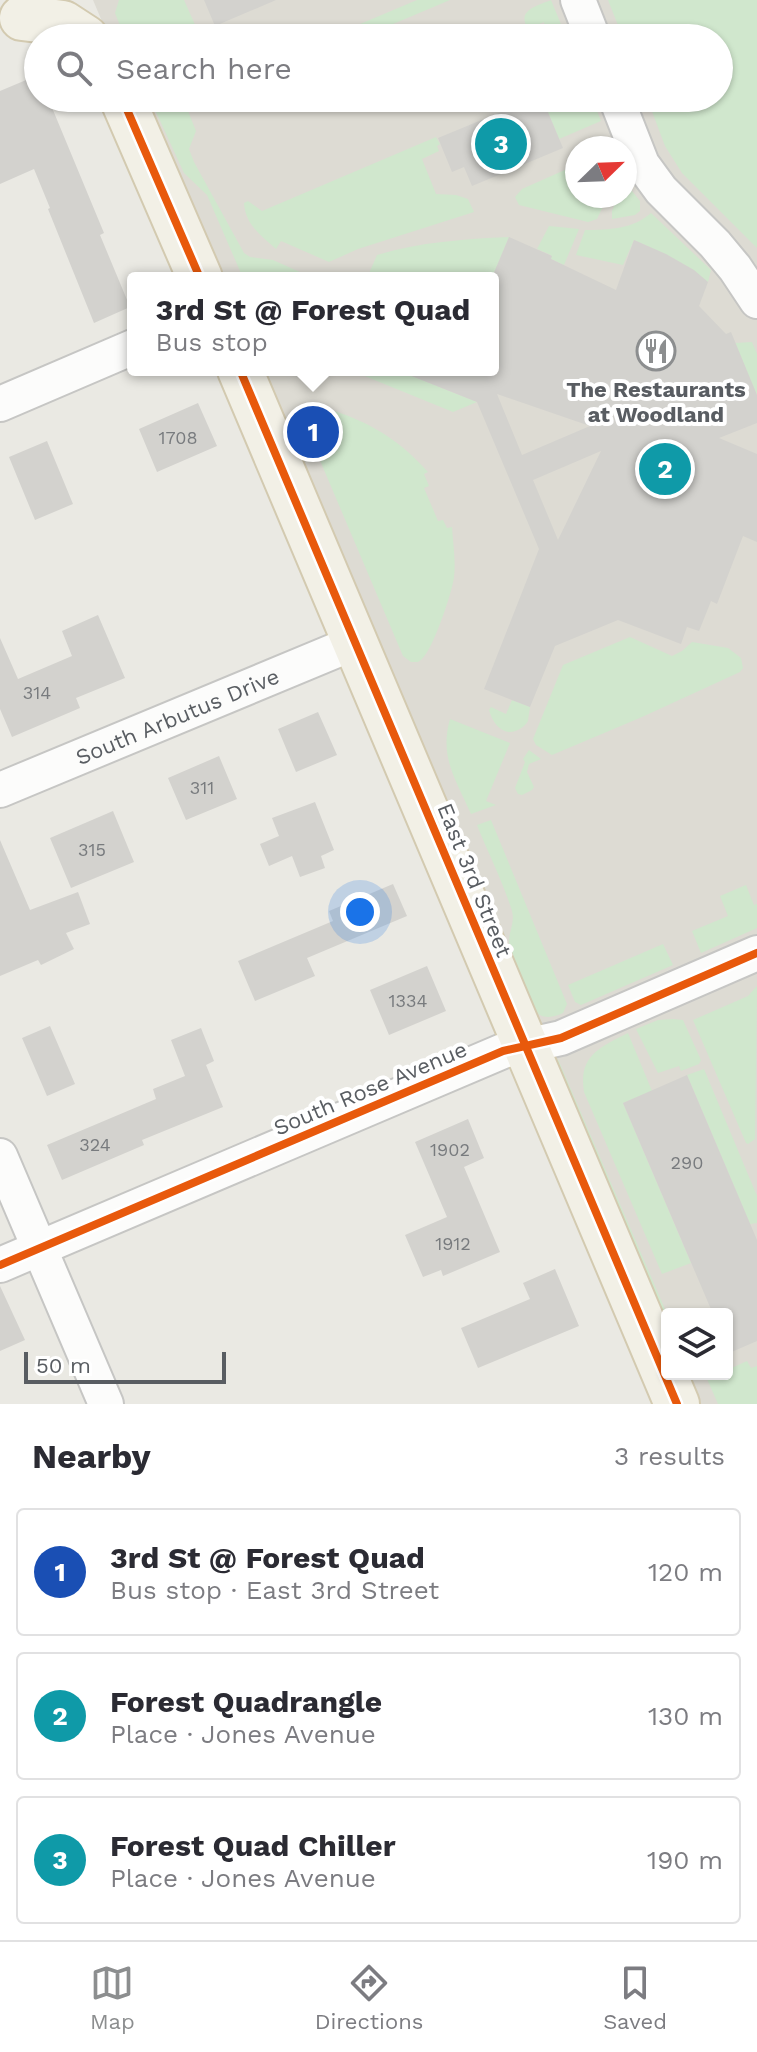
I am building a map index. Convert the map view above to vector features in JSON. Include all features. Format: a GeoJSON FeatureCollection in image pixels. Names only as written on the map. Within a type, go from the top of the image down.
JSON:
{"type":"FeatureCollection","features":[{"type":"Feature","properties":{"kind":"main road"},"geometry":{"type":"LineString","coordinates":[[81,0],[91,24]]}},
{"type":"Feature","properties":{"kind":"main road"},"geometry":{"type":"LineString","coordinates":[[20,16],[63,24]]}},
{"type":"Feature","properties":{"kind":"main road"},"geometry":{"type":"LineString","coordinates":[[128,112],[197,272]]}},
{"type":"Feature","properties":{"kind":"main road","name":"East 3rd Street"},"geometry":{"type":"LineString","coordinates":[[243,376],[677,1404]]}},
{"type":"Feature","properties":{"kind":"street"},"geometry":{"type":"LineString","coordinates":[[578,0],[588,24]]}},
{"type":"Feature","properties":{"kind":"street"},"geometry":{"type":"LineString","coordinates":[[622,112],[642,164],[661,190],[715,244],[757,301]]}},
{"type":"Feature","properties":{"kind":"street"},"geometry":{"type":"LineString","coordinates":[[0,404],[127,350]]}},
{"type":"Feature","properties":{"kind":"street","name":"South Arbutus Drive"},"geometry":{"type":"LineString","coordinates":[[0,790],[356,642]]}},
{"type":"Feature","properties":{"kind":"street","name":"South Rose Avenue"},"geometry":{"type":"LineString","coordinates":[[0,1265],[503,1051],[561,1038],[757,953]]}},
{"type":"Feature","properties":{"kind":"street"},"geometry":{"type":"LineString","coordinates":[[0,1156],[106,1404]]}},
{"type":"Feature","properties":{"kind":"shaded area"},"geometry":{"type":"Polygon","coordinates":[[[93,0],[757,0],[757,1404],[677,1404],[667,1380],[733,1380],[733,1308],[661,1308],[661,1366],[249,376],[499,376],[499,272],[206,272],[140,112],[733,112],[733,24],[103,24],[93,0]]]}},
{"type":"Feature","properties":{"kind":"green space"},"geometry":{"type":"Polygon","coordinates":[[[119,0],[184,0],[195,24],[119,24],[115,13],[119,0]]]}},
{"type":"Feature","properties":{"kind":"green space"},"geometry":{"type":"Polygon","coordinates":[[[417,0],[450,0],[393,24],[360,24],[417,0]]]}},
{"type":"Feature","properties":{"kind":"green space"},"geometry":{"type":"Polygon","coordinates":[[[551,0],[561,24],[526,24],[526,13],[551,0]]]}},
{"type":"Feature","properties":{"kind":"green space"},"geometry":{"type":"Polygon","coordinates":[[[608,0],[757,0],[757,248],[682,173],[665,146],[652,112],[733,112],[733,24],[617,24],[608,0]]]}},
{"type":"Feature","properties":{"kind":"green space"},"geometry":{"type":"Polygon","coordinates":[[[156,112],[188,112],[196,131],[189,149],[194,162],[244,253],[250,257],[273,260],[300,272],[240,272],[207,195],[184,173],[156,112]]]}},
{"type":"Feature","properties":{"kind":"green space"},"geometry":{"type":"Polygon","coordinates":[[[548,112],[597,112],[601,121],[559,139],[548,112]]]}},
{"type":"Feature","properties":{"kind":"green space"},"geometry":{"type":"Polygon","coordinates":[[[436,137],[440,144],[437,146],[439,151],[422,159],[436,194],[468,199],[474,212],[358,249],[329,262],[281,241],[276,249],[247,217],[244,203],[248,201],[262,211],[436,137]]]}},
{"type":"Feature","properties":{"kind":"green space"},"geometry":{"type":"Polygon","coordinates":[[[565,170],[565,208],[602,208],[597,219],[588,222],[519,205],[515,197],[522,189],[565,170]]]}},
{"type":"Feature","properties":{"kind":"green space"},"geometry":{"type":"Polygon","coordinates":[[[637,197],[640,201],[640,211],[635,215],[612,219],[613,208],[637,208],[637,197]]]}},
{"type":"Feature","properties":{"kind":"green space"},"geometry":{"type":"Polygon","coordinates":[[[651,213],[711,270],[708,282],[634,240],[623,265],[576,255],[585,230],[629,225],[651,213]]]}},
{"type":"Feature","properties":{"kind":"green space"},"geometry":{"type":"Polygon","coordinates":[[[549,226],[579,229],[564,265],[537,249],[549,226]]]}},
{"type":"Feature","properties":{"kind":"green space"},"geometry":{"type":"Polygon","coordinates":[[[509,237],[494,272],[370,272],[377,255],[409,247],[509,237]]]}},
{"type":"Feature","properties":{"kind":"green space"},"geometry":{"type":"Polygon","coordinates":[[[752,342],[757,354],[757,395],[735,343],[752,342]]]}},
{"type":"Feature","properties":{"kind":"green space"},"geometry":{"type":"Polygon","coordinates":[[[365,376],[412,376],[477,402],[453,412],[365,376]]]}},
{"type":"Feature","properties":{"kind":"green space"},"geometry":{"type":"Polygon","coordinates":[[[313,405],[347,415],[376,429],[416,459],[428,472],[424,474],[429,486],[424,488],[438,521],[443,520],[447,528],[452,527],[453,585],[436,633],[418,662],[411,662],[403,656],[302,418],[313,405]]]}},
{"type":"Feature","properties":{"kind":"green space"},"geometry":{"type":"Polygon","coordinates":[[[630,637],[672,656],[692,642],[728,648],[741,658],[743,668],[642,717],[552,755],[536,745],[533,739],[563,665],[630,637]]]}},
{"type":"Feature","properties":{"kind":"green space"},"geometry":{"type":"Polygon","coordinates":[[[512,700],[530,708],[525,725],[508,732],[496,724],[489,710],[491,707],[506,714],[512,700]]]}},
{"type":"Feature","properties":{"kind":"green space"},"geometry":{"type":"Polygon","coordinates":[[[450,719],[510,743],[486,801],[496,805],[471,814],[448,757],[450,719]]]}},
{"type":"Feature","properties":{"kind":"green space"},"geometry":{"type":"Polygon","coordinates":[[[529,750],[541,759],[529,764],[527,772],[534,787],[522,795],[515,788],[525,762],[523,759],[529,750]]]}},
{"type":"Feature","properties":{"kind":"green space"},"geometry":{"type":"Polygon","coordinates":[[[491,820],[567,1004],[563,1013],[552,1017],[536,1011],[516,969],[509,942],[512,911],[477,825],[491,820]]]}},
{"type":"Feature","properties":{"kind":"green space"},"geometry":{"type":"Polygon","coordinates":[[[746,885],[754,905],[757,904],[757,928],[701,953],[692,931],[728,916],[720,896],[746,885]]]}},
{"type":"Feature","properties":{"kind":"green space"},"geometry":{"type":"Polygon","coordinates":[[[663,944],[673,965],[581,1005],[575,1002],[568,985],[663,944]]]}},
{"type":"Feature","properties":{"kind":"green space"},"geometry":{"type":"Polygon","coordinates":[[[757,986],[755,1139],[748,1144],[693,1020],[748,996],[757,986]]]}},
{"type":"Feature","properties":{"kind":"green space"},"geometry":{"type":"Polygon","coordinates":[[[658,1020],[683,1020],[701,1060],[699,1064],[681,1071],[679,1066],[658,1073],[636,1029],[658,1020]]]}},
{"type":"Feature","properties":{"kind":"green space"},"geometry":{"type":"Polygon","coordinates":[[[628,1033],[652,1091],[623,1103],[691,1263],[662,1274],[584,1092],[584,1070],[593,1054],[628,1033]]]}},
{"type":"Feature","properties":{"kind":"green space"},"geometry":{"type":"Polygon","coordinates":[[[558,1059],[664,1308],[661,1308],[661,1325],[554,1072],[558,1059]]]}},
{"type":"Feature","properties":{"kind":"green space"},"geometry":{"type":"Polygon","coordinates":[[[704,1069],[757,1196],[757,1223],[750,1224],[687,1075],[704,1069]]]}},
{"type":"Feature","properties":{"kind":"green space"},"geometry":{"type":"Polygon","coordinates":[[[747,1361],[751,1368],[757,1366],[757,1404],[718,1404],[707,1380],[733,1380],[733,1367],[747,1361]]]}},
{"type":"Feature","properties":{"kind":"building"},"geometry":{"type":"Polygon","coordinates":[[[204,0],[276,0],[220,24],[214,24],[204,0]]]}},
{"type":"Feature","properties":{"kind":"building"},"geometry":{"type":"Polygon","coordinates":[[[24,81],[24,112],[54,112],[104,233],[100,235],[127,300],[127,308],[94,323],[34,169],[0,184],[0,91],[24,81]]]}},
{"type":"Feature","properties":{"kind":"building"},"geometry":{"type":"Polygon","coordinates":[[[501,112],[548,112],[563,148],[472,186],[464,167],[452,172],[438,138],[501,112]]]}},
{"type":"Feature","properties":{"kind":"building"},"geometry":{"type":"Polygon","coordinates":[[[509,237],[616,290],[634,240],[666,254],[708,282],[699,306],[726,334],[731,332],[757,395],[757,423],[719,438],[757,454],[757,542],[743,536],[717,604],[711,601],[699,631],[687,627],[681,644],[618,620],[555,646],[530,707],[484,689],[539,549],[477,402],[412,376],[499,376],[499,272],[494,272],[509,237]],[[497,394],[522,455],[590,426],[497,394]],[[601,451],[533,480],[558,540],[601,451]]]}},
{"type":"Feature","properties":{"kind":"building"},"geometry":{"type":"Polygon","coordinates":[[[198,403],[217,446],[157,472],[139,429],[198,403]]]}},
{"type":"Feature","properties":{"kind":"building"},"geometry":{"type":"Polygon","coordinates":[[[47,441],[73,504],[35,520],[9,457],[47,441]]]}},
{"type":"Feature","properties":{"kind":"building"},"geometry":{"type":"Polygon","coordinates":[[[98,615],[125,678],[76,698],[80,708],[12,737],[0,709],[0,638],[18,679],[72,656],[62,631],[98,615]]]}},
{"type":"Feature","properties":{"kind":"building"},"geometry":{"type":"Polygon","coordinates":[[[318,712],[337,755],[296,772],[278,729],[318,712]]]}},
{"type":"Feature","properties":{"kind":"building"},"geometry":{"type":"Polygon","coordinates":[[[219,756],[237,799],[186,820],[168,778],[219,756]]]}},
{"type":"Feature","properties":{"kind":"building"},"geometry":{"type":"Polygon","coordinates":[[[315,802],[334,850],[321,856],[325,868],[300,877],[292,856],[269,866],[260,844],[279,836],[272,818],[315,802]]]}},
{"type":"Feature","properties":{"kind":"building"},"geometry":{"type":"Polygon","coordinates":[[[113,811],[134,862],[71,888],[50,838],[113,811]]]}},
{"type":"Feature","properties":{"kind":"building"},"geometry":{"type":"Polygon","coordinates":[[[0,840],[30,910],[78,892],[90,924],[66,933],[74,949],[41,965],[38,960],[0,976],[0,840]]]}},
{"type":"Feature","properties":{"kind":"building"},"geometry":{"type":"Polygon","coordinates":[[[393,884],[407,916],[307,958],[315,976],[255,1001],[238,961],[333,921],[329,911],[393,884]]]}},
{"type":"Feature","properties":{"kind":"building"},"geometry":{"type":"Polygon","coordinates":[[[427,966],[446,1011],[389,1035],[370,990],[427,966]]]}},
{"type":"Feature","properties":{"kind":"building"},"geometry":{"type":"Polygon","coordinates":[[[50,1026],[75,1084],[47,1096],[22,1038],[50,1026]]]}},
{"type":"Feature","properties":{"kind":"building"},"geometry":{"type":"Polygon","coordinates":[[[201,1028],[214,1061],[206,1065],[223,1107],[142,1140],[144,1145],[62,1180],[47,1145],[156,1099],[153,1089],[185,1076],[171,1040],[201,1028]]]}},
{"type":"Feature","properties":{"kind":"building"},"geometry":{"type":"Polygon","coordinates":[[[687,1075],[757,1240],[757,1341],[733,1351],[733,1308],[710,1308],[623,1103],[687,1075]]]}},
{"type":"Feature","properties":{"kind":"building"},"geometry":{"type":"Polygon","coordinates":[[[468,1119],[484,1158],[464,1167],[500,1252],[443,1276],[441,1270],[423,1277],[405,1235],[447,1217],[415,1142],[468,1119]]]}},
{"type":"Feature","properties":{"kind":"building"},"geometry":{"type":"Polygon","coordinates":[[[555,1269],[579,1326],[478,1368],[461,1328],[530,1299],[523,1283],[555,1269]]]}},
{"type":"Feature","properties":{"kind":"building"},"geometry":{"type":"Polygon","coordinates":[[[0,1286],[25,1340],[0,1351],[0,1286]]]}},
{"type":"Feature","properties":{"kind":"cycle path"},"geometry":{"type":"LineString","coordinates":[[128,112],[197,272]]}},
{"type":"Feature","properties":{"kind":"cycle path"},"geometry":{"type":"LineString","coordinates":[[243,376],[677,1404]]}},
{"type":"Feature","properties":{"kind":"cycle path"},"geometry":{"type":"LineString","coordinates":[[0,1265],[503,1051],[561,1038],[757,953]]}},
{"type":"Feature","properties":{"kind":"place","name":"Forest Quad Chiller"},"geometry":{"type":"Point","coordinates":[501,144]}},
{"type":"Feature","properties":{"kind":"place","name":"The Restaurants at Woodland"},"geometry":{"type":"Point","coordinates":[656,351]}},
{"type":"Feature","properties":{"kind":"place","name":"3rd St @ Forest Quad"},"geometry":{"type":"Point","coordinates":[313,432]}},
{"type":"Feature","properties":{"kind":"place","name":"Forest Quadrangle"},"geometry":{"type":"Point","coordinates":[665,469]}}]}
